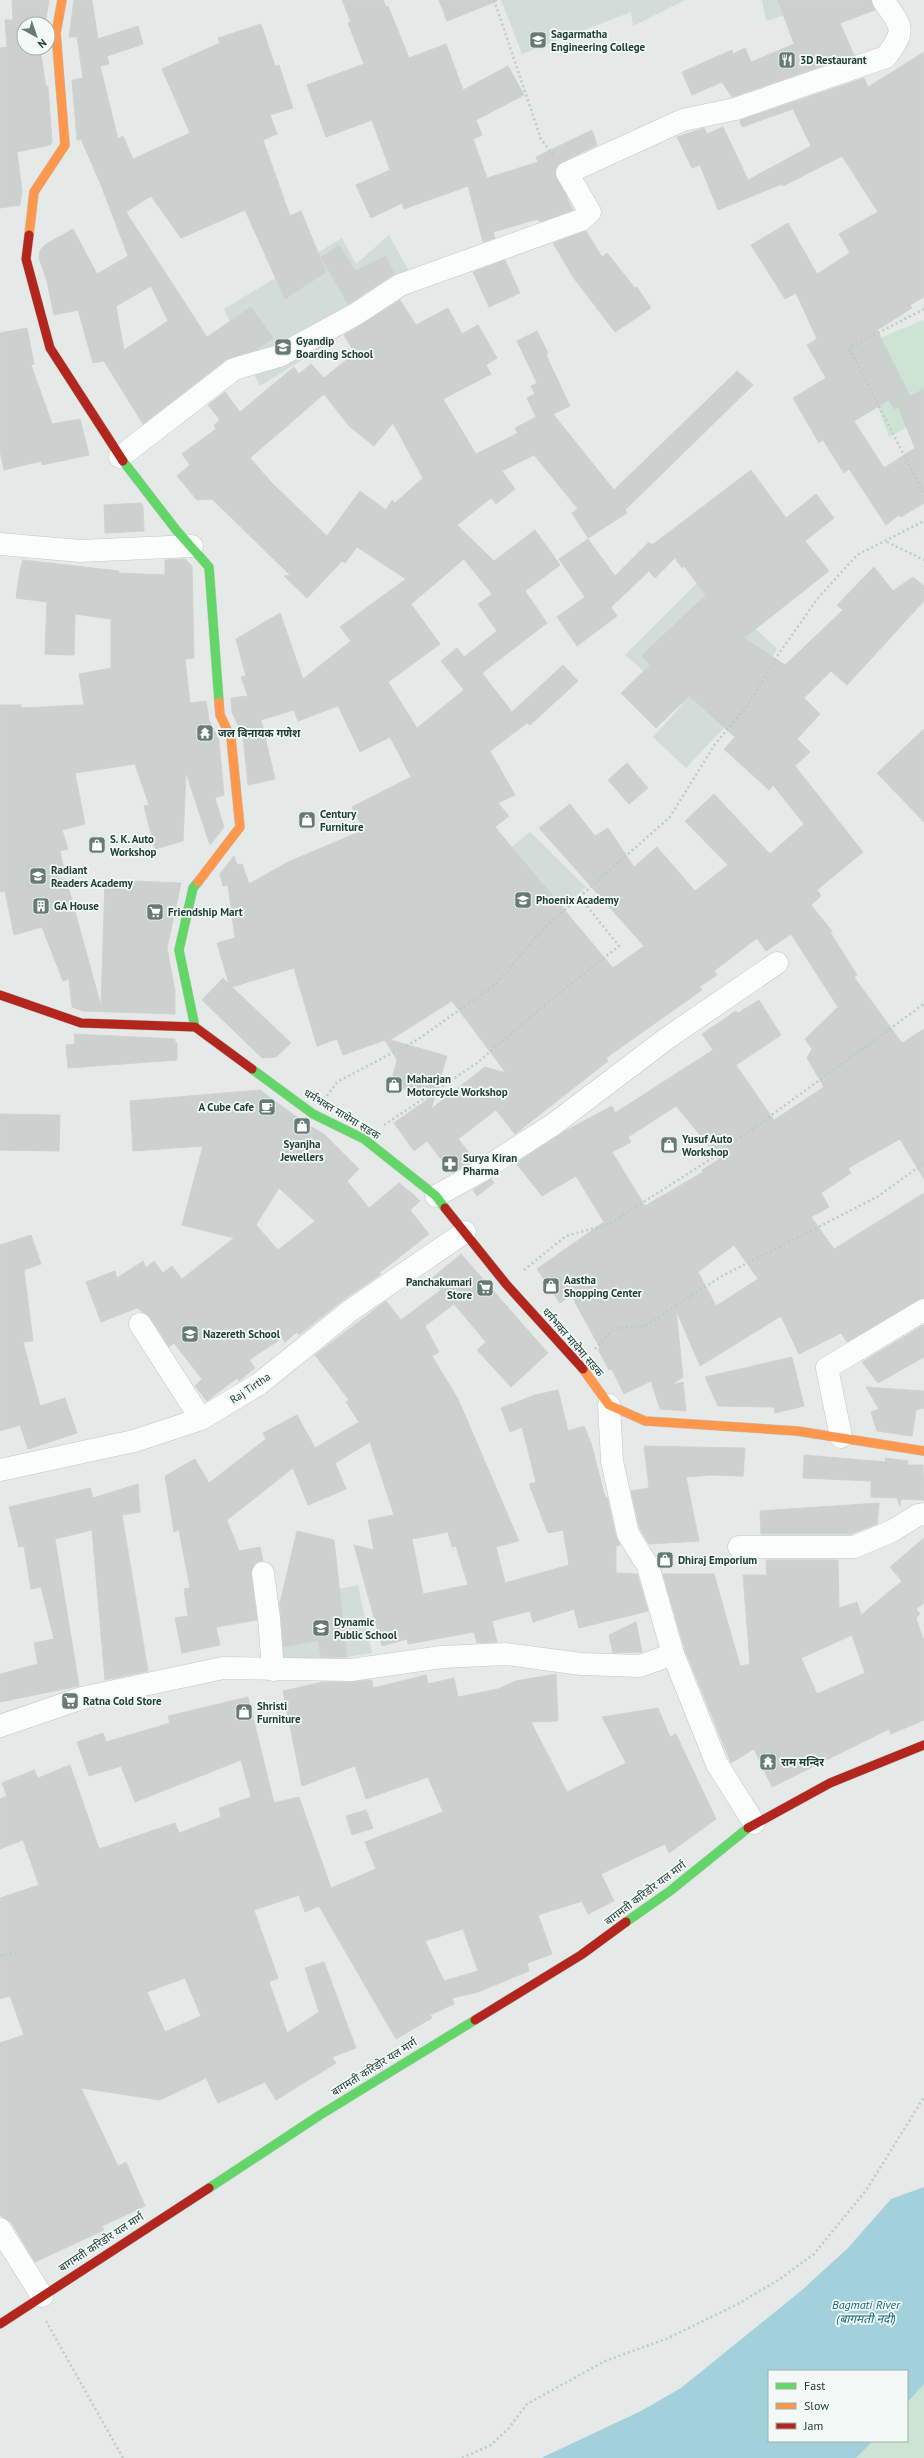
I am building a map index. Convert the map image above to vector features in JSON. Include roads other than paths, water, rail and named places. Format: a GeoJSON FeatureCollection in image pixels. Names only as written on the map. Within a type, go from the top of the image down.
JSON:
{"type":"FeatureCollection","features":[{"type":"Feature","properties":{"kind":"street"},"geometry":{"type":"LineString","coordinates":[[0,995],[81,1023],[195,1027],[179,950],[193,888],[240,827],[231,738],[220,715],[209,567],[192,546],[176,531],[163,510],[120,458],[50,348],[26,259],[34,192],[65,145],[56,34],[62,0]]}},
{"type":"Feature","properties":{"kind":"street"},"geometry":{"type":"LineString","coordinates":[[120,458],[234,369],[279,356],[356,314],[400,285],[581,220],[590,212],[567,173],[683,120],[735,109],[886,57],[900,37],[900,25],[883,0]]}},
{"type":"Feature","properties":{"kind":"street"},"geometry":{"type":"LineString","coordinates":[[0,544],[80,551],[192,546]]}},
{"type":"Feature","properties":{"kind":"street"},"geometry":{"type":"LineString","coordinates":[[436,1196],[481,1171],[554,1124],[666,1039],[777,963]]}},
{"type":"Feature","properties":{"kind":"street","name":"धर्मभक्त माथेमा सडक"},"geometry":{"type":"LineString","coordinates":[[195,1027],[313,1114],[364,1139],[436,1196],[506,1284],[580,1365],[610,1405]]}},
{"type":"Feature","properties":{"kind":"street","name":"Raj Tirtha"},"geometry":{"type":"LineString","coordinates":[[0,1470],[134,1441],[201,1419],[259,1384],[351,1310],[464,1232]]}},
{"type":"Feature","properties":{"kind":"street"},"geometry":{"type":"LineString","coordinates":[[841,1437],[827,1368],[924,1310]]}},
{"type":"Feature","properties":{"kind":"street"},"geometry":{"type":"LineString","coordinates":[[140,1324],[201,1419]]}},
{"type":"Feature","properties":{"kind":"street"},"geometry":{"type":"LineString","coordinates":[[754,1823],[717,1764],[673,1654],[648,1566],[628,1534],[612,1461],[610,1405],[645,1421],[797,1431],[922,1451]]}},
{"type":"Feature","properties":{"kind":"street"},"geometry":{"type":"LineString","coordinates":[[739,1547],[854,1547],[892,1531],[918,1515],[924,1514]]}},
{"type":"Feature","properties":{"kind":"street"},"geometry":{"type":"LineString","coordinates":[[263,1573],[269,1618],[272,1670]]}},
{"type":"Feature","properties":{"kind":"street"},"geometry":{"type":"LineString","coordinates":[[0,1726],[82,1698],[223,1668],[272,1670],[351,1670],[442,1657],[506,1654],[581,1664],[640,1666],[673,1654]]}},
{"type":"Feature","properties":{"kind":"street","name":"बागमती करिडोर यल मार्ग"},"geometry":{"type":"LineString","coordinates":[[0,2324],[313,2120],[581,1955],[670,1891],[754,1823],[830,1783],[924,1745]]}},
{"type":"Feature","properties":{"kind":"street"},"geometry":{"type":"LineString","coordinates":[[0,2229],[38,2298]]}},
{"type":"Feature","properties":{"kind":"water","name":"Bagmati River (बागमती नदी)"},"geometry":{"type":"Polygon","coordinates":[[[924,2187],[924,2384],[908,2402],[908,2370],[768,2370],[768,2442],[872,2442],[856,2458],[541,2458],[641,2411],[681,2388],[802,2290],[848,2248],[891,2199],[924,2187]]]}},
{"type":"Feature","properties":{"kind":"place","name":"Sagarmatha Engineering College"},"geometry":{"type":"Point","coordinates":[538,40]}},
{"type":"Feature","properties":{"kind":"place","name":"3D Restaurant"},"geometry":{"type":"Point","coordinates":[787,60]}},
{"type":"Feature","properties":{"kind":"place","name":"Gyandip Boarding School"},"geometry":{"type":"Point","coordinates":[283,347]}},
{"type":"Feature","properties":{"kind":"place","name":"जल बिनायक गणेश"},"geometry":{"type":"Point","coordinates":[205,733]}},
{"type":"Feature","properties":{"kind":"place","name":"Century Furniture"},"geometry":{"type":"Point","coordinates":[307,820]}},
{"type":"Feature","properties":{"kind":"place","name":"S. K. Auto Workshop"},"geometry":{"type":"Point","coordinates":[97,845]}},
{"type":"Feature","properties":{"kind":"place","name":"Radiant Readers Academy"},"geometry":{"type":"Point","coordinates":[38,876]}},
{"type":"Feature","properties":{"kind":"place","name":"Phoenix Academy"},"geometry":{"type":"Point","coordinates":[523,900]}},
{"type":"Feature","properties":{"kind":"place","name":"GA House"},"geometry":{"type":"Point","coordinates":[41,906]}},
{"type":"Feature","properties":{"kind":"place","name":"Friendship Mart"},"geometry":{"type":"Point","coordinates":[155,912]}},
{"type":"Feature","properties":{"kind":"place","name":"Maharjan Motorcycle Workshop"},"geometry":{"type":"Point","coordinates":[394,1085]}},
{"type":"Feature","properties":{"kind":"place","name":"A Cube Cafe"},"geometry":{"type":"Point","coordinates":[267,1107]}},
{"type":"Feature","properties":{"kind":"place","name":"Syanjha Jewellers"},"geometry":{"type":"Point","coordinates":[302,1126]}},
{"type":"Feature","properties":{"kind":"place","name":"Yusuf Auto Workshop"},"geometry":{"type":"Point","coordinates":[669,1145]}},
{"type":"Feature","properties":{"kind":"place","name":"Surya Kiran Pharma"},"geometry":{"type":"Point","coordinates":[450,1164]}},
{"type":"Feature","properties":{"kind":"place","name":"Aastha Shopping Center"},"geometry":{"type":"Point","coordinates":[551,1286]}},
{"type":"Feature","properties":{"kind":"place","name":"Panchakumari Store"},"geometry":{"type":"Point","coordinates":[485,1288]}},
{"type":"Feature","properties":{"kind":"place","name":"Nazereth School"},"geometry":{"type":"Point","coordinates":[190,1334]}},
{"type":"Feature","properties":{"kind":"place","name":"Dhiraj Emporium"},"geometry":{"type":"Point","coordinates":[665,1560]}},
{"type":"Feature","properties":{"kind":"place","name":"Dynamic Public School"},"geometry":{"type":"Point","coordinates":[321,1628]}},
{"type":"Feature","properties":{"kind":"place","name":"Ratna Cold Store"},"geometry":{"type":"Point","coordinates":[70,1701]}},
{"type":"Feature","properties":{"kind":"place","name":"Shristi Furniture"},"geometry":{"type":"Point","coordinates":[244,1712]}},
{"type":"Feature","properties":{"kind":"place","name":"राम मन्दिर"},"geometry":{"type":"Point","coordinates":[768,1762]}}]}
